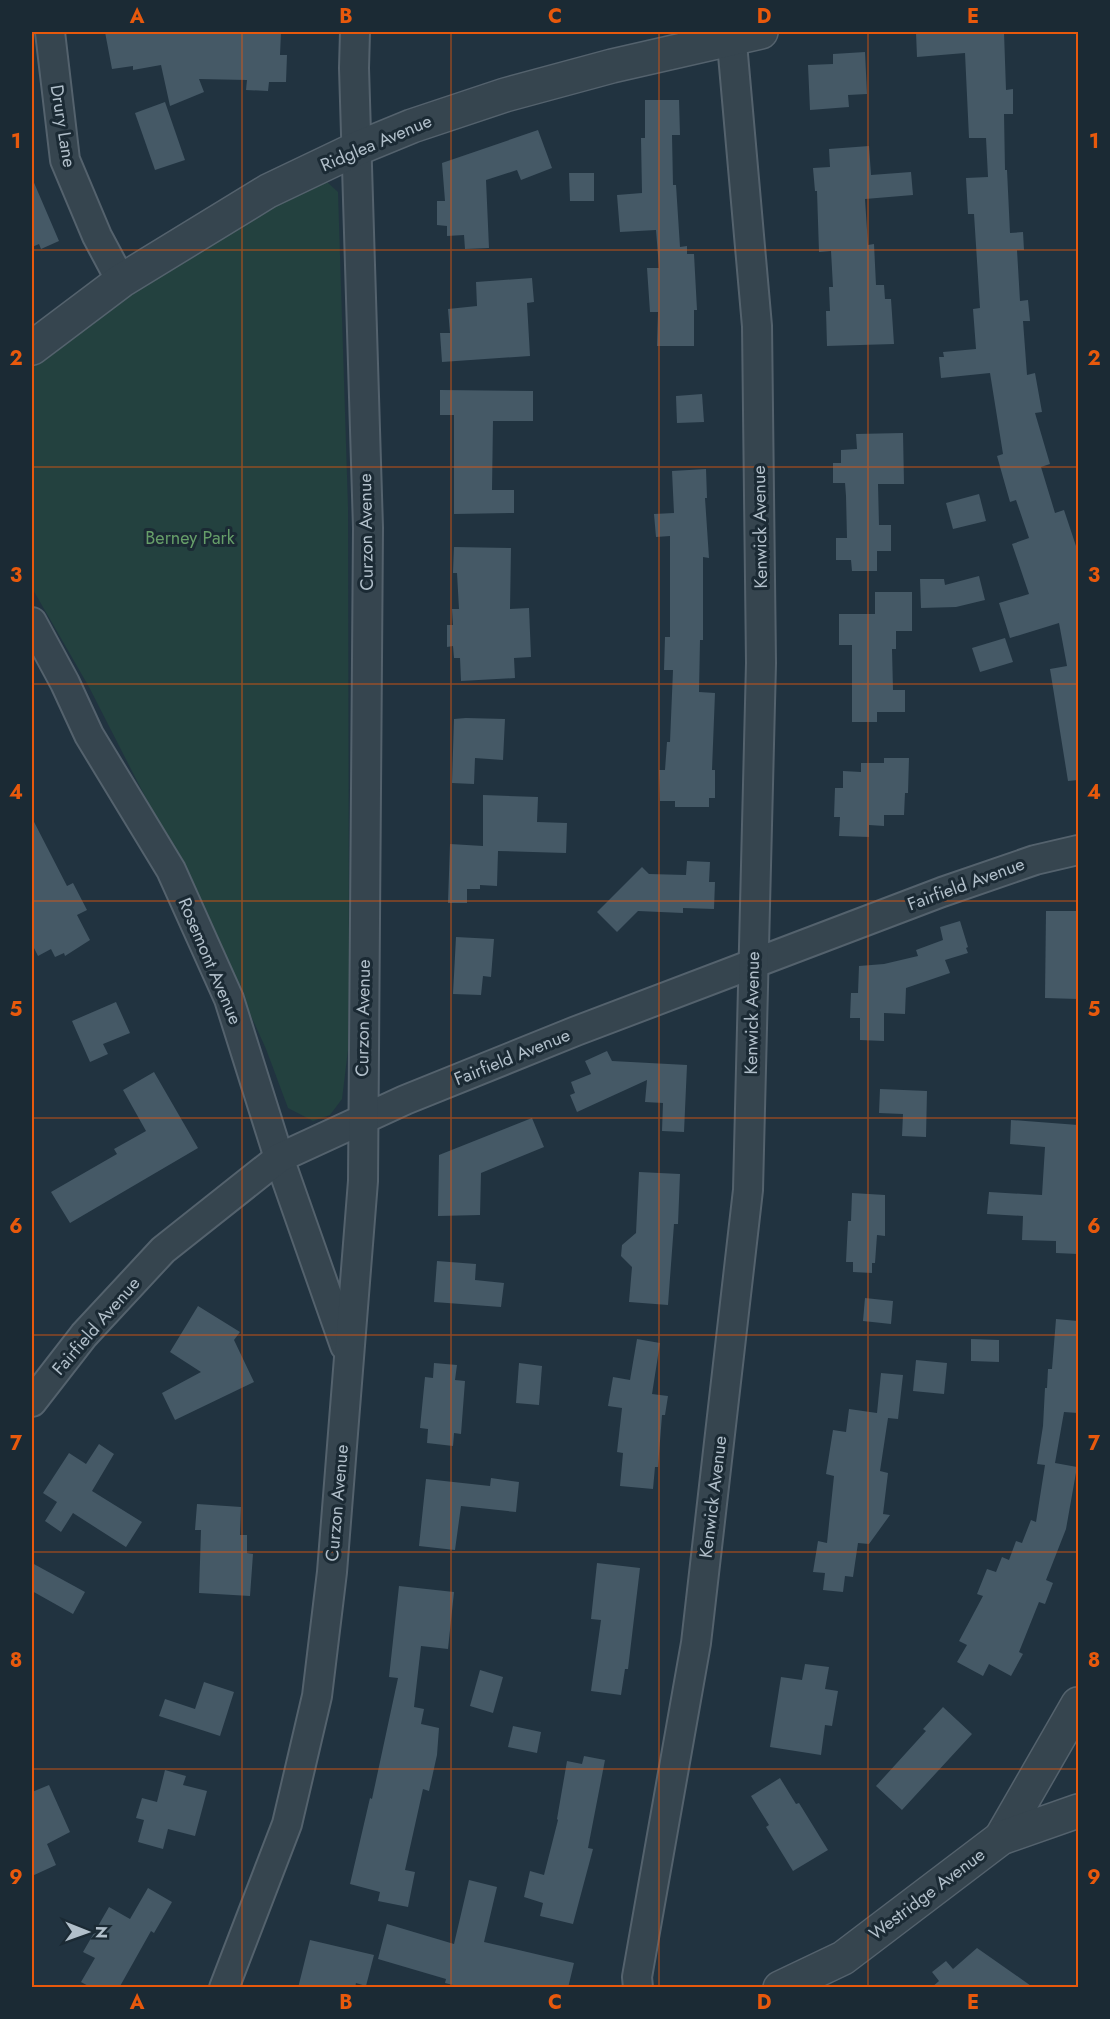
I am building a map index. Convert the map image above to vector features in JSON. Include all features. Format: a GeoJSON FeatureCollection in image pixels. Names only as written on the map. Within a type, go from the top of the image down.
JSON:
{"type":"FeatureCollection","features":[{"type":"Feature","properties":{"kind":"street","name":"Drury Lane"},"geometry":{"type":"LineString","coordinates":[[50,32],[65,160],[97,236],[121,281]]}},
{"type":"Feature","properties":{"kind":"street","name":"Curzon Avenue"},"geometry":{"type":"LineString","coordinates":[[224,1988],[287,1824],[317,1696],[332,1572],[363,1181],[368,528],[356,149],[355,32]]}},
{"type":"Feature","properties":{"kind":"street","name":"Ridglea Avenue"},"geometry":{"type":"LineString","coordinates":[[32,348],[121,281],[268,191],[356,149],[412,126],[505,95],[741,34]]}},
{"type":"Feature","properties":{"kind":"street","name":"Kenwick Avenue"},"geometry":{"type":"LineString","coordinates":[[638,1988],[638,1977],[696,1643],[748,1191],[761,663],[757,326],[741,34]]}},
{"type":"Feature","properties":{"kind":"street","name":"Rosemont Avenue"},"geometry":{"type":"LineString","coordinates":[[32,622],[65,683],[89,735],[171,870],[229,999],[279,1158],[349,1357]]}},
{"type":"Feature","properties":{"kind":"street","name":"Fairfield Avenue"},"geometry":{"type":"LineString","coordinates":[[32,1402],[84,1335],[163,1250],[279,1158],[405,1100],[576,1030],[963,884],[1035,860],[1078,850]]}},
{"type":"Feature","properties":{"kind":"street"},"geometry":{"type":"LineString","coordinates":[[1002,1838],[1078,1704]]}},
{"type":"Feature","properties":{"kind":"street","name":"Westridge Avenue"},"geometry":{"type":"LineString","coordinates":[[780,1988],[843,1958],[1002,1838],[1078,1811]]}},
{"type":"Feature","properties":{"kind":"green space","name":"Berney Park"},"geometry":{"type":"Polygon","coordinates":[[[326,181],[338,192],[348,507],[349,983],[348,1050],[342,1099],[330,1115],[313,1121],[288,1108],[266,1049],[202,908],[89,687],[32,588],[32,357],[176,252],[326,181]]]}},
{"type":"Feature","properties":{"kind":"building"},"geometry":{"type":"Polygon","coordinates":[[[105,32],[281,32],[280,55],[287,55],[286,82],[269,82],[268,91],[246,90],[247,80],[199,79],[204,92],[170,106],[161,65],[133,70],[133,66],[112,69],[105,32]]]}},
{"type":"Feature","properties":{"kind":"building"},"geometry":{"type":"Polygon","coordinates":[[[916,32],[1004,32],[1006,90],[1013,89],[1013,114],[1004,114],[1005,170],[1007,170],[1010,233],[1023,232],[1024,250],[1017,250],[1020,301],[1028,300],[1030,321],[1023,321],[1027,375],[1035,373],[1042,412],[1035,413],[1050,464],[1041,467],[1055,513],[1064,510],[1078,552],[1078,780],[1068,781],[1050,669],[1067,666],[1059,623],[1010,638],[999,603],[1029,594],[1012,544],[1029,538],[1016,500],[1010,502],[997,456],[1003,454],[990,373],[941,378],[939,357],[944,357],[943,352],[976,349],[973,309],[980,308],[974,214],[968,214],[966,178],[988,177],[986,138],[969,138],[965,53],[917,57],[916,32]]]}},
{"type":"Feature","properties":{"kind":"building"},"geometry":{"type":"Polygon","coordinates":[[[865,52],[867,94],[848,95],[849,107],[810,110],[808,65],[833,64],[833,54],[865,52]]]}},
{"type":"Feature","properties":{"kind":"building"},"geometry":{"type":"Polygon","coordinates":[[[645,100],[679,100],[680,135],[672,135],[673,185],[676,185],[680,247],[687,246],[687,254],[694,254],[697,310],[694,310],[694,346],[657,346],[658,312],[650,312],[647,268],[659,268],[656,230],[620,232],[617,195],[642,193],[641,138],[645,138],[645,100]]]}},
{"type":"Feature","properties":{"kind":"building"},"geometry":{"type":"Polygon","coordinates":[[[165,102],[185,160],[155,170],[135,113],[165,102]]]}},
{"type":"Feature","properties":{"kind":"building"},"geometry":{"type":"Polygon","coordinates":[[[538,130],[552,168],[521,180],[517,170],[486,180],[489,248],[465,249],[464,235],[447,236],[447,226],[437,225],[437,201],[445,201],[442,163],[538,130]]]}},
{"type":"Feature","properties":{"kind":"building"},"geometry":{"type":"Polygon","coordinates":[[[869,146],[871,175],[911,172],[913,195],[865,199],[868,245],[874,244],[876,285],[884,285],[885,299],[891,299],[894,344],[827,346],[826,311],[830,311],[829,287],[833,287],[831,251],[819,252],[817,191],[815,191],[813,168],[830,167],[829,149],[869,146]]]}},
{"type":"Feature","properties":{"kind":"building"},"geometry":{"type":"Polygon","coordinates":[[[569,173],[594,173],[594,201],[570,201],[569,173]]]}},
{"type":"Feature","properties":{"kind":"building"},"geometry":{"type":"Polygon","coordinates":[[[32,178],[59,241],[41,249],[39,244],[32,247],[32,178]]]}},
{"type":"Feature","properties":{"kind":"building"},"geometry":{"type":"Polygon","coordinates":[[[532,278],[534,302],[527,303],[530,356],[442,362],[440,333],[450,333],[448,309],[477,306],[476,282],[532,278]]]}},
{"type":"Feature","properties":{"kind":"building"},"geometry":{"type":"Polygon","coordinates":[[[440,390],[533,391],[533,421],[493,421],[492,490],[514,490],[514,513],[454,514],[454,415],[440,415],[440,390]]]}},
{"type":"Feature","properties":{"kind":"building"},"geometry":{"type":"Polygon","coordinates":[[[702,394],[704,422],[677,423],[676,396],[702,394]]]}},
{"type":"Feature","properties":{"kind":"building"},"geometry":{"type":"Polygon","coordinates":[[[903,433],[904,484],[878,484],[879,525],[891,525],[891,551],[877,551],[877,571],[852,571],[851,560],[836,560],[836,538],[847,538],[846,496],[845,483],[833,483],[833,463],[841,463],[841,450],[857,449],[856,434],[903,433]]]}},
{"type":"Feature","properties":{"kind":"building"},"geometry":{"type":"Polygon","coordinates":[[[706,469],[707,498],[705,498],[709,558],[703,557],[703,640],[700,640],[699,692],[715,693],[712,770],[715,770],[715,798],[709,798],[709,807],[675,807],[675,801],[660,801],[659,770],[665,770],[667,742],[670,742],[673,670],[664,670],[665,637],[670,637],[670,536],[656,537],[654,514],[674,513],[672,471],[706,469]]]}},
{"type":"Feature","properties":{"kind":"building"},"geometry":{"type":"Polygon","coordinates":[[[979,494],[986,521],[953,529],[946,503],[979,494]]]}},
{"type":"Feature","properties":{"kind":"building"},"geometry":{"type":"Polygon","coordinates":[[[454,547],[511,548],[510,609],[529,608],[531,657],[514,658],[515,678],[461,681],[460,658],[454,658],[453,646],[447,647],[447,625],[453,625],[452,609],[459,609],[457,573],[453,573],[454,547]]]}},
{"type":"Feature","properties":{"kind":"building"},"geometry":{"type":"Polygon","coordinates":[[[979,576],[985,600],[956,607],[921,608],[920,579],[944,579],[945,585],[979,576]]]}},
{"type":"Feature","properties":{"kind":"building"},"geometry":{"type":"Polygon","coordinates":[[[875,592],[912,592],[912,631],[896,631],[896,649],[892,649],[893,690],[905,690],[905,712],[877,712],[877,722],[852,722],[852,645],[839,645],[839,614],[875,614],[875,592]]]}},
{"type":"Feature","properties":{"kind":"building"},"geometry":{"type":"Polygon","coordinates":[[[1005,638],[1013,662],[980,672],[972,648],[1005,638]]]}},
{"type":"Feature","properties":{"kind":"building"},"geometry":{"type":"Polygon","coordinates":[[[454,719],[505,719],[503,760],[475,758],[474,784],[452,783],[454,719]]]}},
{"type":"Feature","properties":{"kind":"building"},"geometry":{"type":"Polygon","coordinates":[[[884,758],[909,758],[908,793],[905,793],[904,815],[884,815],[884,826],[869,825],[869,837],[839,836],[840,817],[834,817],[835,788],[843,788],[843,771],[861,772],[861,763],[884,763],[884,758]]]}},
{"type":"Feature","properties":{"kind":"building"},"geometry":{"type":"Polygon","coordinates":[[[483,795],[538,797],[537,822],[567,823],[566,853],[498,851],[497,886],[480,885],[480,889],[467,889],[467,903],[448,903],[450,844],[483,846],[483,795]]]}},
{"type":"Feature","properties":{"kind":"building"},"geometry":{"type":"Polygon","coordinates":[[[32,818],[67,886],[73,883],[87,910],[77,915],[90,940],[65,956],[64,953],[55,957],[51,949],[38,956],[32,944],[32,818]]]}},
{"type":"Feature","properties":{"kind":"building"},"geometry":{"type":"Polygon","coordinates":[[[687,861],[710,862],[709,882],[715,882],[714,909],[683,908],[683,913],[638,911],[617,932],[597,912],[642,867],[649,874],[686,875],[687,861]]]}},
{"type":"Feature","properties":{"kind":"building"},"geometry":{"type":"Polygon","coordinates":[[[1046,911],[1078,911],[1078,999],[1045,998],[1046,911]]]}},
{"type":"Feature","properties":{"kind":"building"},"geometry":{"type":"Polygon","coordinates":[[[960,921],[968,953],[945,960],[950,973],[906,988],[905,1014],[884,1013],[884,1041],[860,1040],[860,1018],[850,1018],[851,993],[858,993],[859,966],[884,964],[918,956],[916,950],[943,940],[940,927],[960,921]]]}},
{"type":"Feature","properties":{"kind":"building"},"geometry":{"type":"Polygon","coordinates":[[[456,937],[494,939],[491,977],[483,976],[481,995],[453,994],[456,937]]]}},
{"type":"Feature","properties":{"kind":"building"},"geometry":{"type":"Polygon","coordinates":[[[116,1002],[130,1033],[103,1044],[108,1054],[90,1062],[72,1021],[116,1002]]]}},
{"type":"Feature","properties":{"kind":"building"},"geometry":{"type":"Polygon","coordinates":[[[607,1051],[612,1061],[687,1065],[684,1132],[662,1131],[663,1103],[645,1102],[647,1080],[577,1112],[570,1095],[575,1093],[571,1082],[591,1074],[585,1061],[607,1051]]]}},
{"type":"Feature","properties":{"kind":"building"},"geometry":{"type":"Polygon","coordinates":[[[154,1072],[198,1148],[70,1223],[51,1192],[117,1154],[114,1149],[146,1131],[123,1090],[154,1072]]]}},
{"type":"Feature","properties":{"kind":"building"},"geometry":{"type":"Polygon","coordinates":[[[880,1089],[927,1091],[926,1137],[902,1136],[903,1114],[879,1113],[880,1089]]]}},
{"type":"Feature","properties":{"kind":"building"},"geometry":{"type":"Polygon","coordinates":[[[532,1118],[544,1147],[481,1173],[480,1215],[438,1216],[439,1155],[532,1118]]]}},
{"type":"Feature","properties":{"kind":"building"},"geometry":{"type":"Polygon","coordinates":[[[1011,1120],[1078,1125],[1078,1254],[1056,1253],[1056,1241],[1022,1240],[1023,1216],[987,1214],[989,1192],[1042,1195],[1045,1147],[1010,1144],[1011,1120]]]}},
{"type":"Feature","properties":{"kind":"building"},"geometry":{"type":"Polygon","coordinates":[[[639,1172],[680,1174],[678,1224],[674,1224],[668,1305],[629,1302],[632,1267],[621,1256],[622,1245],[636,1233],[639,1172]]]}},
{"type":"Feature","properties":{"kind":"building"},"geometry":{"type":"Polygon","coordinates":[[[852,1193],[885,1195],[885,1236],[877,1235],[872,1273],[853,1272],[853,1262],[846,1262],[852,1193]]]}},
{"type":"Feature","properties":{"kind":"building"},"geometry":{"type":"Polygon","coordinates":[[[437,1261],[476,1264],[475,1280],[504,1283],[501,1307],[434,1302],[437,1261]]]}},
{"type":"Feature","properties":{"kind":"building"},"geometry":{"type":"Polygon","coordinates":[[[865,1298],[893,1301],[891,1324],[863,1321],[865,1298]]]}},
{"type":"Feature","properties":{"kind":"building"},"geometry":{"type":"Polygon","coordinates":[[[198,1306],[240,1332],[234,1340],[254,1382],[175,1420],[162,1393],[201,1372],[170,1352],[198,1306]]]}},
{"type":"Feature","properties":{"kind":"building"},"geometry":{"type":"Polygon","coordinates":[[[1056,1319],[1078,1321],[1078,1413],[1064,1412],[1055,1463],[1077,1467],[1066,1529],[1046,1580],[1053,1583],[1045,1604],[1039,1602],[1019,1652],[1023,1654],[1011,1676],[989,1664],[983,1676],[957,1662],[967,1645],[959,1641],[983,1596],[977,1594],[987,1569],[996,1572],[1002,1557],[1009,1560],[1016,1541],[1022,1543],[1031,1520],[1036,1522],[1045,1465],[1037,1464],[1048,1369],[1052,1369],[1056,1319]]]}},
{"type":"Feature","properties":{"kind":"building"},"geometry":{"type":"Polygon","coordinates":[[[637,1339],[660,1343],[652,1394],[668,1396],[665,1415],[662,1415],[658,1467],[655,1467],[653,1489],[620,1486],[623,1453],[617,1452],[622,1408],[608,1406],[613,1377],[630,1380],[637,1339]]]}},
{"type":"Feature","properties":{"kind":"building"},"geometry":{"type":"Polygon","coordinates":[[[971,1339],[999,1340],[999,1362],[971,1361],[971,1339]]]}},
{"type":"Feature","properties":{"kind":"building"},"geometry":{"type":"Polygon","coordinates":[[[916,1360],[947,1363],[944,1394],[913,1391],[916,1360]]]}},
{"type":"Feature","properties":{"kind":"building"},"geometry":{"type":"Polygon","coordinates":[[[434,1363],[457,1365],[455,1380],[465,1381],[461,1434],[454,1433],[453,1446],[427,1443],[428,1429],[420,1428],[425,1377],[433,1378],[434,1363]]]}},
{"type":"Feature","properties":{"kind":"building"},"geometry":{"type":"Polygon","coordinates":[[[519,1363],[542,1366],[539,1405],[516,1403],[519,1363]]]}},
{"type":"Feature","properties":{"kind":"building"},"geometry":{"type":"Polygon","coordinates":[[[881,1373],[903,1375],[898,1419],[888,1418],[880,1471],[888,1473],[883,1514],[890,1515],[869,1544],[858,1543],[853,1577],[845,1576],[843,1592],[823,1590],[825,1573],[813,1572],[818,1541],[827,1543],[834,1476],[826,1474],[833,1430],[846,1432],[849,1409],[877,1413],[881,1373]]]}},
{"type":"Feature","properties":{"kind":"building"},"geometry":{"type":"Polygon","coordinates":[[[99,1444],[114,1454],[92,1491],[142,1522],[126,1547],[73,1513],[61,1532],[45,1521],[57,1502],[43,1493],[69,1453],[86,1464],[99,1444]]]}},
{"type":"Feature","properties":{"kind":"building"},"geometry":{"type":"Polygon","coordinates":[[[491,1478],[519,1482],[516,1512],[461,1506],[455,1550],[419,1546],[426,1479],[490,1486],[491,1478]]]}},
{"type":"Feature","properties":{"kind":"building"},"geometry":{"type":"Polygon","coordinates":[[[197,1504],[241,1507],[240,1535],[247,1535],[247,1553],[253,1554],[250,1596],[199,1593],[201,1530],[195,1530],[197,1504]]]}},
{"type":"Feature","properties":{"kind":"building"},"geometry":{"type":"Polygon","coordinates":[[[32,1563],[85,1592],[73,1614],[32,1591],[32,1563]]]}},
{"type":"Feature","properties":{"kind":"building"},"geometry":{"type":"Polygon","coordinates":[[[597,1563],[640,1568],[628,1669],[625,1669],[621,1695],[591,1691],[601,1620],[591,1619],[597,1563]]]}},
{"type":"Feature","properties":{"kind":"building"},"geometry":{"type":"Polygon","coordinates":[[[399,1586],[454,1592],[448,1649],[421,1646],[414,1707],[424,1709],[421,1724],[439,1728],[437,1755],[429,1791],[423,1789],[405,1870],[415,1872],[408,1907],[378,1901],[380,1892],[350,1884],[370,1798],[372,1799],[398,1678],[389,1677],[399,1586]]]}},
{"type":"Feature","properties":{"kind":"building"},"geometry":{"type":"Polygon","coordinates":[[[805,1664],[829,1667],[825,1689],[838,1691],[832,1726],[825,1725],[821,1755],[770,1747],[781,1677],[802,1680],[805,1664]]]}},
{"type":"Feature","properties":{"kind":"building"},"geometry":{"type":"Polygon","coordinates":[[[480,1670],[503,1677],[493,1713],[470,1706],[480,1670]]]}},
{"type":"Feature","properties":{"kind":"building"},"geometry":{"type":"Polygon","coordinates":[[[204,1682],[234,1692],[220,1736],[159,1716],[165,1699],[195,1709],[204,1682]]]}},
{"type":"Feature","properties":{"kind":"building"},"geometry":{"type":"Polygon","coordinates":[[[943,1707],[972,1734],[902,1810],[876,1786],[926,1731],[923,1729],[943,1707]]]}},
{"type":"Feature","properties":{"kind":"building"},"geometry":{"type":"Polygon","coordinates":[[[513,1726],[541,1732],[537,1753],[508,1747],[513,1726]]]}},
{"type":"Feature","properties":{"kind":"building"},"geometry":{"type":"Polygon","coordinates":[[[584,1756],[605,1760],[588,1848],[593,1849],[573,1924],[540,1916],[543,1903],[524,1897],[530,1871],[544,1875],[558,1820],[567,1761],[582,1764],[584,1756]]]}},
{"type":"Feature","properties":{"kind":"building"},"geometry":{"type":"Polygon","coordinates":[[[165,1770],[186,1776],[183,1785],[207,1791],[195,1836],[168,1829],[163,1849],[138,1842],[144,1820],[136,1818],[142,1798],[157,1802],[165,1770]]]}},
{"type":"Feature","properties":{"kind":"building"},"geometry":{"type":"Polygon","coordinates":[[[780,1778],[796,1804],[799,1803],[828,1850],[793,1871],[766,1827],[769,1825],[751,1796],[780,1778]]]}},
{"type":"Feature","properties":{"kind":"building"},"geometry":{"type":"Polygon","coordinates":[[[49,1785],[70,1832],[47,1844],[56,1865],[32,1876],[32,1792],[49,1785]]]}},
{"type":"Feature","properties":{"kind":"building"},"geometry":{"type":"Polygon","coordinates":[[[469,1880],[497,1887],[484,1942],[574,1963],[568,1988],[465,1988],[445,1983],[446,1979],[378,1959],[387,1924],[454,1944],[469,1880]]]}},
{"type":"Feature","properties":{"kind":"building"},"geometry":{"type":"Polygon","coordinates":[[[148,1888],[172,1902],[154,1933],[151,1931],[119,1988],[92,1988],[81,1982],[95,1958],[83,1952],[109,1907],[130,1919],[148,1888]]]}},
{"type":"Feature","properties":{"kind":"building"},"geometry":{"type":"Polygon","coordinates":[[[310,1940],[374,1955],[366,1986],[356,1983],[355,1988],[298,1988],[310,1940]]]}},
{"type":"Feature","properties":{"kind":"building"},"geometry":{"type":"Polygon","coordinates":[[[977,1948],[1034,1988],[931,1988],[939,1981],[932,1972],[946,1961],[953,1969],[977,1948]]]}}]}
